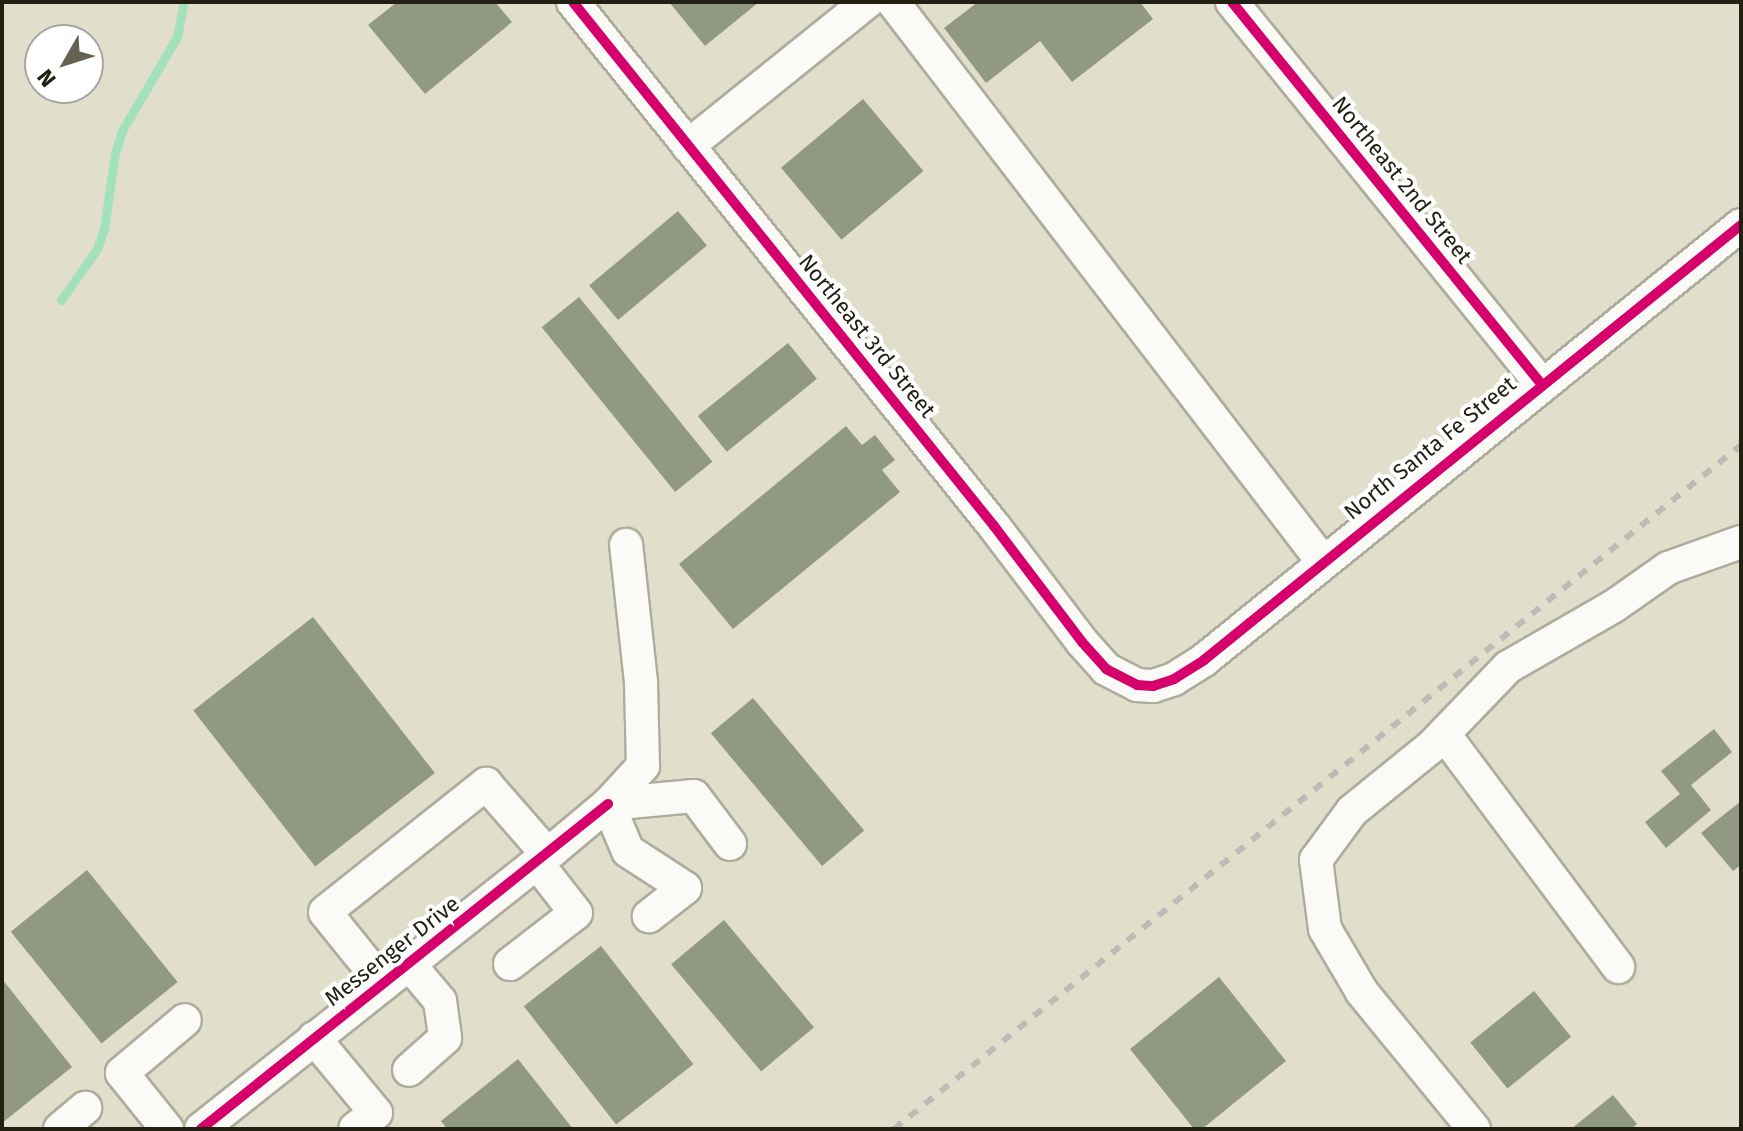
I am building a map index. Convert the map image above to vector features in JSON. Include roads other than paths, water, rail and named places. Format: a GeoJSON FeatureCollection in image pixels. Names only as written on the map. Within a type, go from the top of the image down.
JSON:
{"type":"FeatureCollection","features":[{"type":"Feature","properties":{"kind":"street","name":"Northeast 3rd Street"},"geometry":{"type":"LineString","coordinates":[[573,2],[978,506],[1082,642],[1106,669],[1137,685]]}},
{"type":"Feature","properties":{"kind":"street"},"geometry":{"type":"LineString","coordinates":[[893,2],[1323,562]]}},
{"type":"Feature","properties":{"kind":"street","name":"Northeast 2nd Street"},"geometry":{"type":"LineString","coordinates":[[1232,2],[1541,383]]}},
{"type":"Feature","properties":{"kind":"street"},"geometry":{"type":"LineString","coordinates":[[688,146],[852,7]]}},
{"type":"Feature","properties":{"kind":"street","name":"North Santa Fe Street"},"geometry":{"type":"LineString","coordinates":[[1137,685],[1153,686],[1174,679],[1204,660],[1541,383],[1741,225]]}},
{"type":"Feature","properties":{"kind":"street"},"geometry":{"type":"LineString","coordinates":[[1474,1129],[1362,992],[1325,929],[1316,860],[1352,811],[1444,734],[1508,667],[1614,606],[1668,568],[1741,542]]}},
{"type":"Feature","properties":{"kind":"street","name":"Messenger Drive"},"geometry":{"type":"LineString","coordinates":[[211,1126],[314,1038],[608,804],[643,766],[641,682],[626,545]]}},
{"type":"Feature","properties":{"kind":"street"},"geometry":{"type":"LineString","coordinates":[[1444,734],[1618,967]]}},
{"type":"Feature","properties":{"kind":"street"},"geometry":{"type":"LineString","coordinates":[[383,984],[325,912],[486,784],[542,858],[576,913],[510,964]]}},
{"type":"Feature","properties":{"kind":"street"},"geometry":{"type":"LineString","coordinates":[[649,916],[685,888],[628,851],[608,804],[694,796],[730,844]]}},
{"type":"Feature","properties":{"kind":"street"},"geometry":{"type":"LineString","coordinates":[[409,964],[440,1001],[445,1038],[409,1070]]}},
{"type":"Feature","properties":{"kind":"street"},"geometry":{"type":"LineString","coordinates":[[167,1129],[122,1073],[185,1020]]}},
{"type":"Feature","properties":{"kind":"street"},"geometry":{"type":"LineString","coordinates":[[314,1038],[376,1113],[355,1129]]}},
{"type":"Feature","properties":{"kind":"street"},"geometry":{"type":"LineString","coordinates":[[60,1129],[85,1108]]}},
{"type":"Feature","properties":{"kind":"waterway"},"geometry":{"type":"LineString","coordinates":[[61,300],[97,249],[104,229],[115,153],[123,129],[177,37],[184,2]]}},
{"type":"Feature","properties":{"kind":"railway"},"geometry":{"type":"LineString","coordinates":[[894,1129],[1741,445]]}}]}
